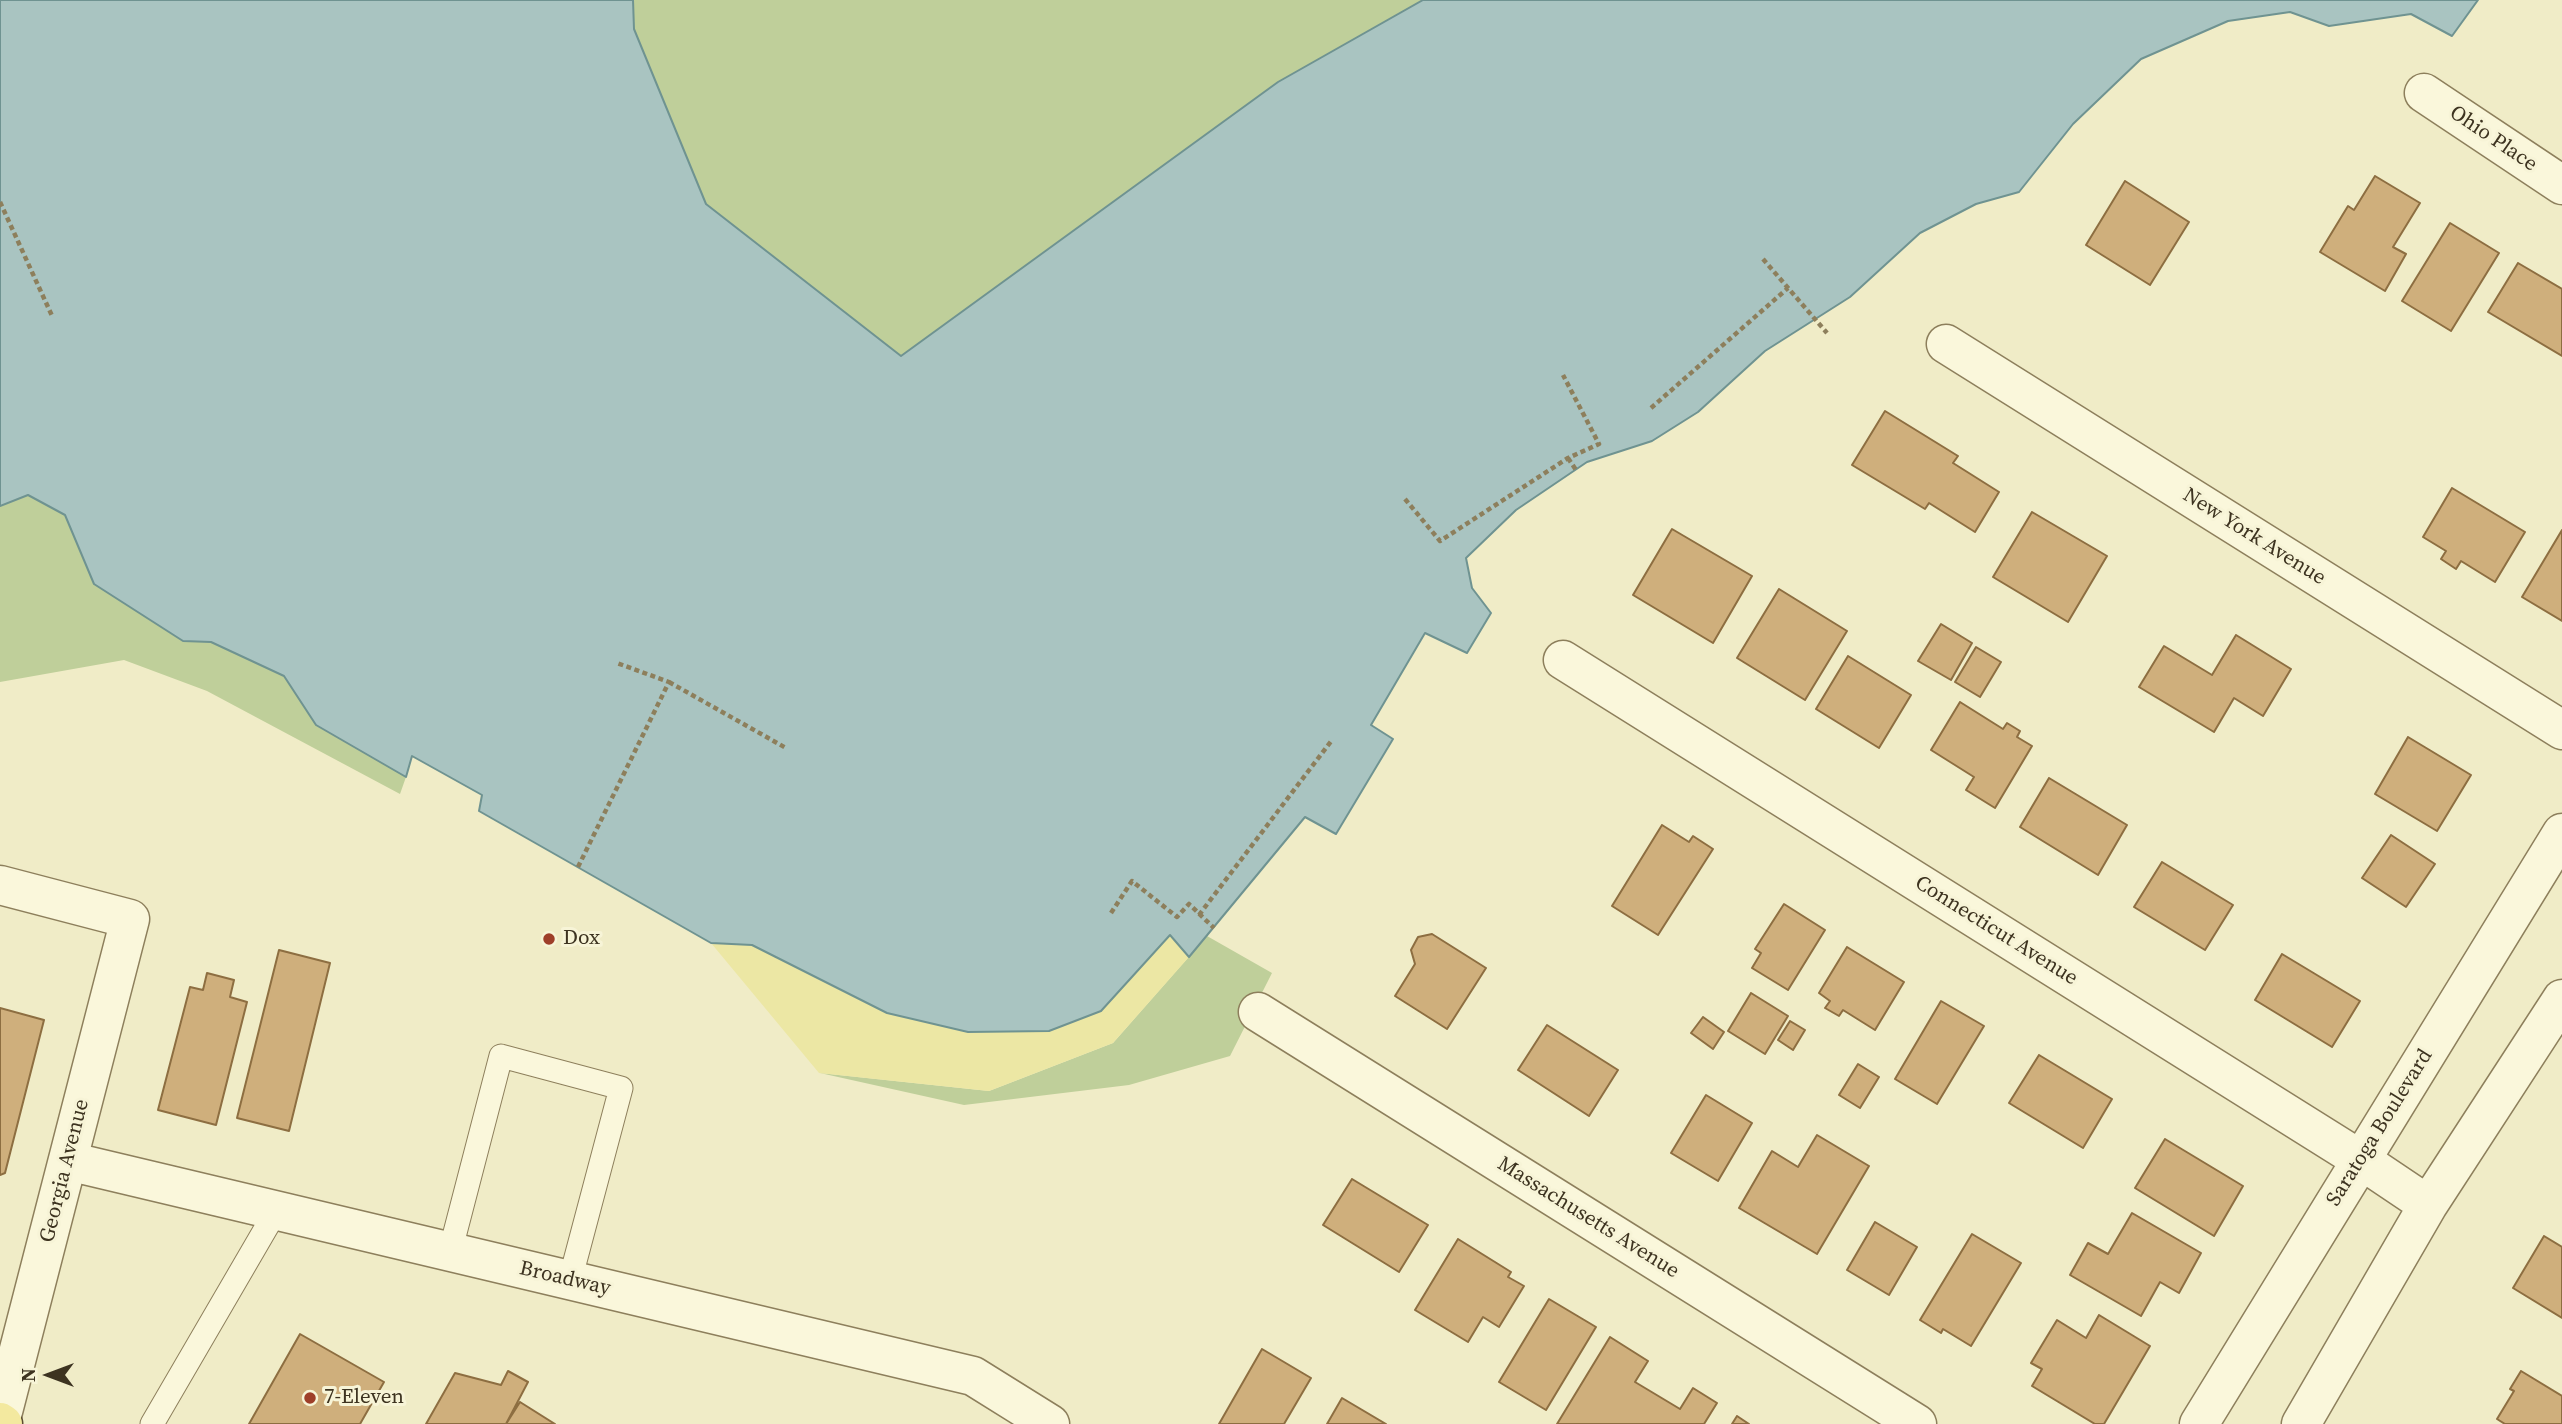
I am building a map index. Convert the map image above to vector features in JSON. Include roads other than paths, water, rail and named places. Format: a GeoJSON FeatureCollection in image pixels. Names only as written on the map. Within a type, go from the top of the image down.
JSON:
{"type":"FeatureCollection","features":[{"type":"Feature","properties":{"kind":"street","name":"Ohio Place"},"geometry":{"type":"LineString","coordinates":[[2424,93],[2562,185]]}},
{"type":"Feature","properties":{"kind":"street","name":"New York Avenue"},"geometry":{"type":"LineString","coordinates":[[1946,344],[2562,730]]}},
{"type":"Feature","properties":{"kind":"street","name":"Connecticut Avenue"},"geometry":{"type":"LineString","coordinates":[[1563,660],[2361,1160],[2428,1205]]}},
{"type":"Feature","properties":{"kind":"street","name":"Saratoga Boulevard"},"geometry":{"type":"LineString","coordinates":[[2199,1424],[2562,833]]}},
{"type":"Feature","properties":{"kind":"street","name":"Georgia Avenue"},"geometry":{"type":"LineString","coordinates":[[0,885],[130,919],[1,1423]]}},
{"type":"Feature","properties":{"kind":"street"},"geometry":{"type":"LineString","coordinates":[[2301,1424],[2428,1205],[2562,999]]}},
{"type":"Feature","properties":{"kind":"street","name":"Massachusetts Avenue"},"geometry":{"type":"LineString","coordinates":[[1258,1012],[1917,1424]]}},
{"type":"Feature","properties":{"kind":"street","name":"Broadway"},"geometry":{"type":"LineString","coordinates":[[68,1161],[973,1376],[1050,1424]]}},
{"type":"Feature","properties":{"kind":"lane"},"geometry":{"type":"LineString","coordinates":[[450,1252],[502,1056],[621,1088],[570,1280]]}},
{"type":"Feature","properties":{"kind":"lane"},"geometry":{"type":"LineString","coordinates":[[152,1424],[276,1210]]}},
{"type":"Feature","properties":{"kind":"water"},"geometry":{"type":"Polygon","coordinates":[[[0,0],[633,0],[634,29],[706,204],[901,356],[1278,82],[1423,0],[2478,0],[2452,36],[2411,14],[2329,26],[2290,12],[2228,21],[2141,59],[2073,124],[2019,192],[1976,204],[1920,233],[1850,297],[1765,351],[1698,412],[1652,441],[1587,462],[1516,510],[1466,558],[1472,588],[1491,613],[1467,653],[1425,633],[1371,725],[1393,739],[1336,834],[1305,817],[1189,957],[1170,935],[1101,1011],[1049,1031],[968,1032],[887,1013],[752,945],[711,943],[479,811],[482,795],[412,756],[406,777],[316,725],[284,676],[211,642],[183,641],[94,584],[65,515],[28,495],[0,506],[0,0]]]}},
{"type":"Feature","properties":{"kind":"place","name":"Dox"},"geometry":{"type":"Point","coordinates":[549,939]}},
{"type":"Feature","properties":{"kind":"place","name":"7-Eleven"},"geometry":{"type":"Point","coordinates":[310,1398]}}]}
